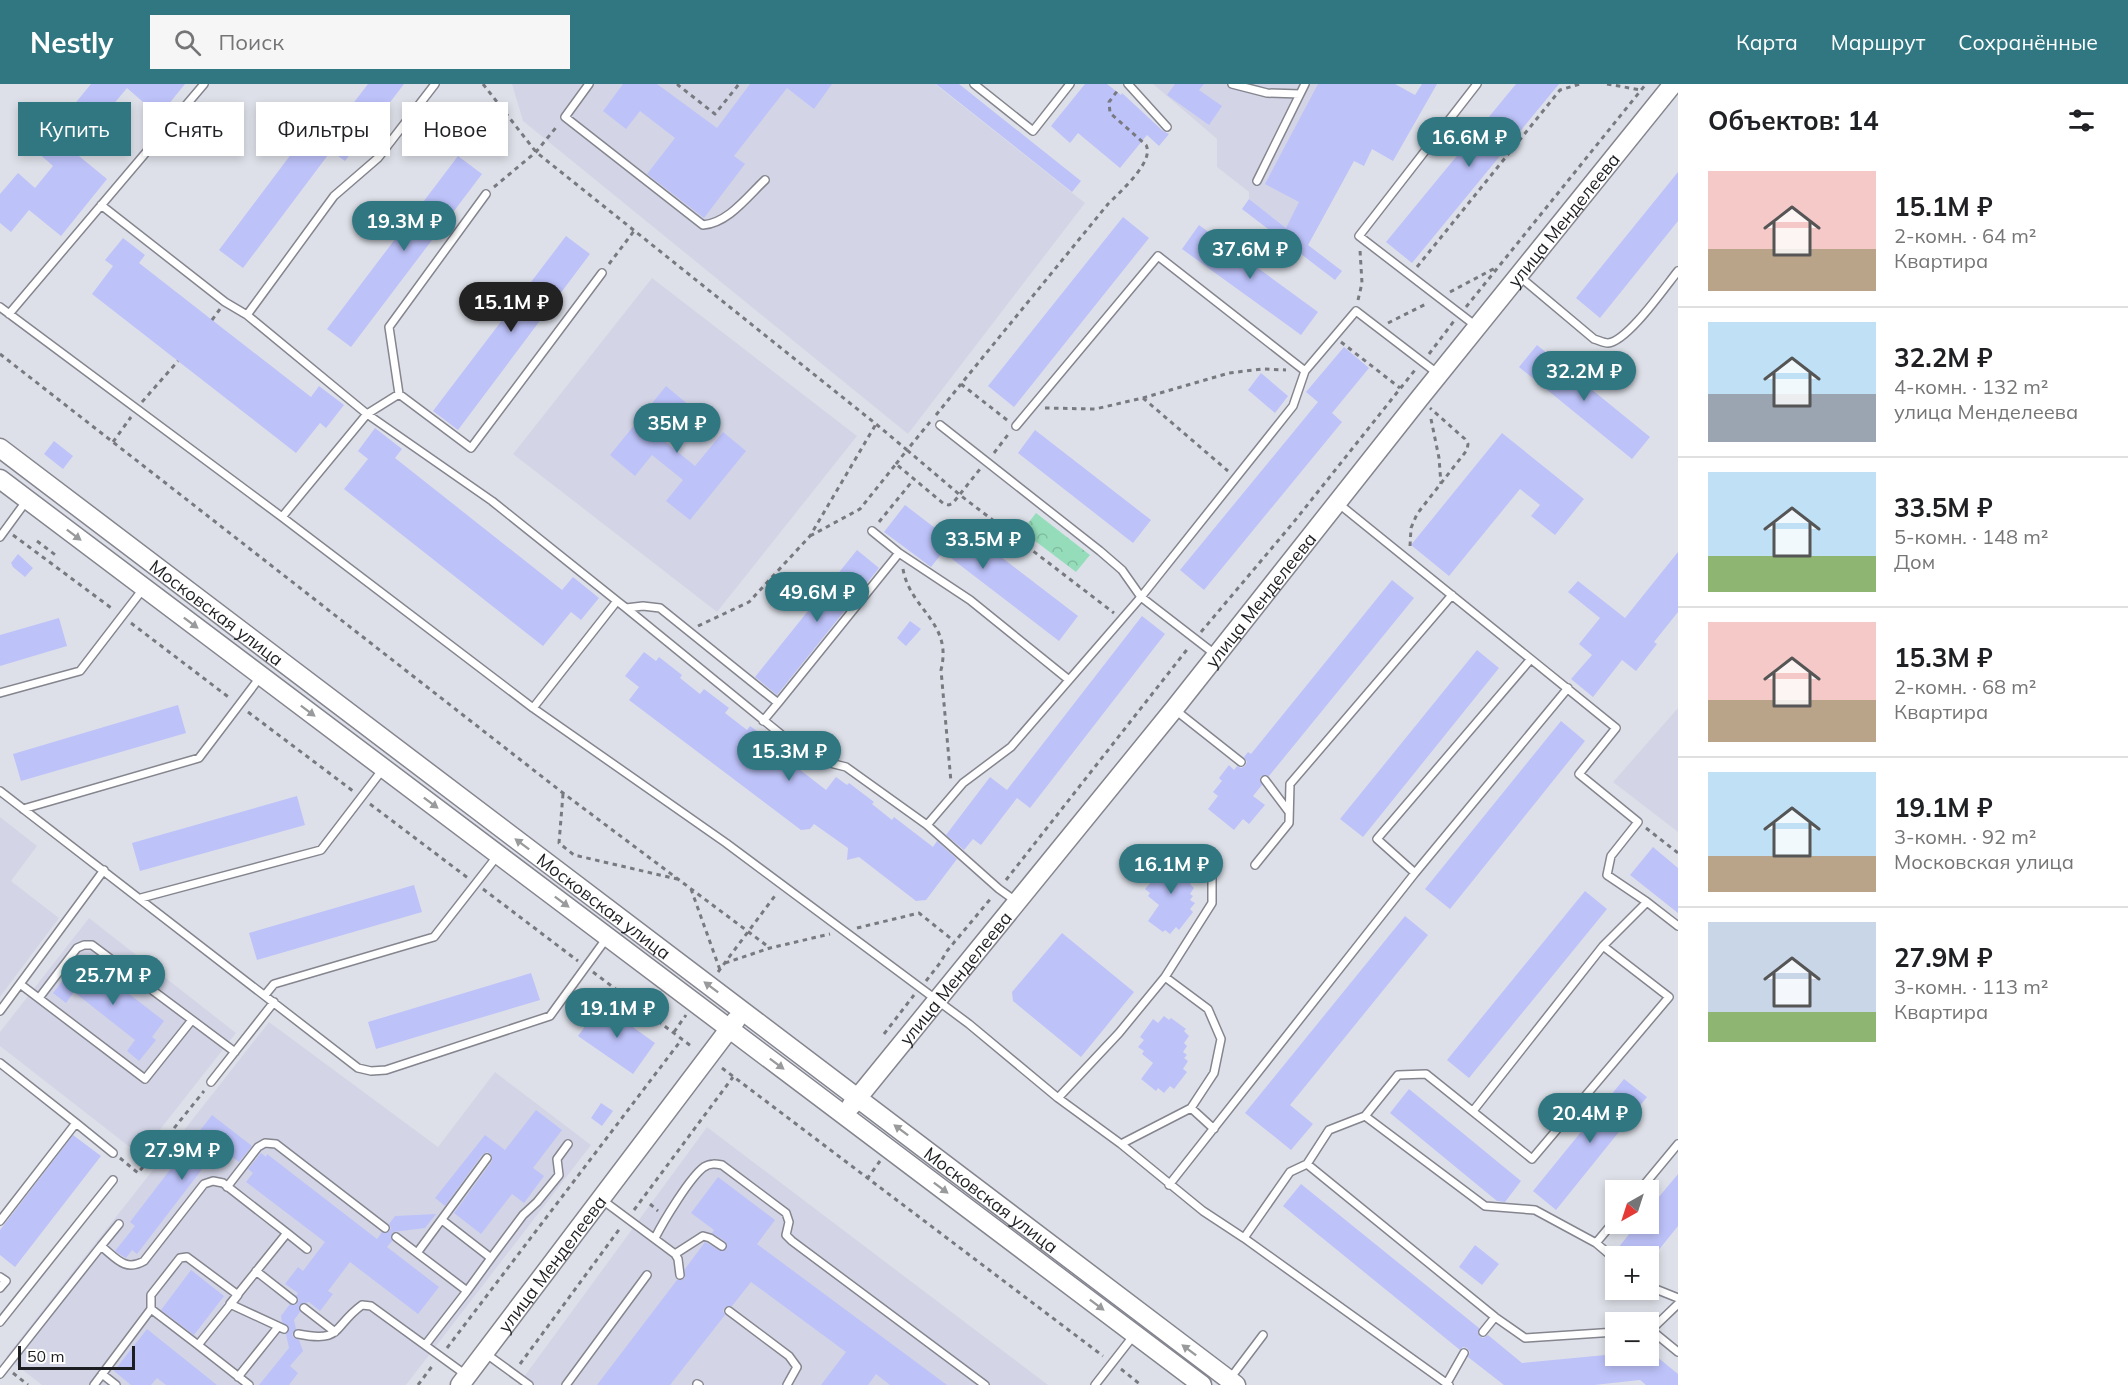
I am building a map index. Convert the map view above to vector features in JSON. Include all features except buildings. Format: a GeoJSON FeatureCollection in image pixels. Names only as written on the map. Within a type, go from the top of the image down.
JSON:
{"type":"FeatureCollection","features":[{"type":"Feature","properties":{"kind":"main road","name":"улица Менделеева"},"geometry":{"type":"LineString","coordinates":[[844,1114],[1174,709],[1673,84]]}},
{"type":"Feature","properties":{"kind":"main road","name":"Московская улица"},"geometry":{"type":"LineString","coordinates":[[0,448],[1233,1382]]}},
{"type":"Feature","properties":{"kind":"main road","name":"Московская улица"},"geometry":{"type":"LineString","coordinates":[[0,479],[1135,1334],[1197,1384]]}},
{"type":"Feature","properties":{"kind":"main road","name":"улица Менделеева"},"geometry":{"type":"LineString","coordinates":[[463,1382],[743,1011]]}},
{"type":"Feature","properties":{"kind":"lane"},"geometry":{"type":"LineString","coordinates":[[9,314],[204,84]]}},
{"type":"Feature","properties":{"kind":"lane"},"geometry":{"type":"LineString","coordinates":[[247,315],[334,196],[378,158],[435,84]]}},
{"type":"Feature","properties":{"kind":"lane"},"geometry":{"type":"LineString","coordinates":[[589,84],[565,117],[703,225],[715,224],[727,216],[765,180]]}},
{"type":"Feature","properties":{"kind":"lane"},"geometry":{"type":"LineString","coordinates":[[974,84],[1033,130],[1070,84]]}},
{"type":"Feature","properties":{"kind":"lane"},"geometry":{"type":"LineString","coordinates":[[1128,84],[1167,127]]}},
{"type":"Feature","properties":{"kind":"lane"},"geometry":{"type":"LineString","coordinates":[[1232,84],[1267,93],[1300,94]]}},
{"type":"Feature","properties":{"kind":"lane"},"geometry":{"type":"LineString","coordinates":[[1257,181],[1305,84]]}},
{"type":"Feature","properties":{"kind":"lane"},"geometry":{"type":"LineString","coordinates":[[1477,84],[1359,236],[1478,328]]}},
{"type":"Feature","properties":{"kind":"lane"},"geometry":{"type":"LineString","coordinates":[[486,194],[389,327],[399,394],[471,448],[602,273]]}},
{"type":"Feature","properties":{"kind":"lane"},"geometry":{"type":"LineString","coordinates":[[101,205],[225,302],[247,315],[367,414],[492,501],[810,759],[846,767],[927,825],[999,889],[1017,902]]}},
{"type":"Feature","properties":{"kind":"lane"},"geometry":{"type":"LineString","coordinates":[[1016,426],[1158,256],[1305,371]]}},
{"type":"Feature","properties":{"kind":"lane"},"geometry":{"type":"LineString","coordinates":[[1519,276],[1594,339],[1608,343],[1620,338],[1634,326],[1678,271]]}},
{"type":"Feature","properties":{"kind":"lane"},"geometry":{"type":"LineString","coordinates":[[0,307],[533,708],[726,843],[969,1024],[1058,1098],[1121,1144],[1203,1211],[1448,1384],[1464,1353]]}},
{"type":"Feature","properties":{"kind":"lane"},"geometry":{"type":"LineString","coordinates":[[927,825],[963,783],[1011,747],[1122,620],[1293,406],[1305,371],[1356,311],[1439,375]]}},
{"type":"Feature","properties":{"kind":"lane"},"geometry":{"type":"LineString","coordinates":[[282,517],[367,414],[399,394]]}},
{"type":"Feature","properties":{"kind":"lane"},"geometry":{"type":"LineString","coordinates":[[940,425],[1108,557],[1122,570],[1141,597],[1216,655]]}},
{"type":"Feature","properties":{"kind":"lane"},"geometry":{"type":"LineString","coordinates":[[0,537],[28,500]]}},
{"type":"Feature","properties":{"kind":"lane"},"geometry":{"type":"LineString","coordinates":[[1338,503],[1616,728],[1579,774],[1638,822],[1611,856],[1607,875],[1678,926]]}},
{"type":"Feature","properties":{"kind":"lane"},"geometry":{"type":"LineString","coordinates":[[872,531],[899,553],[970,600],[1069,680]]}},
{"type":"Feature","properties":{"kind":"lane"},"geometry":{"type":"LineString","coordinates":[[763,721],[899,553]]}},
{"type":"Feature","properties":{"kind":"lane"},"geometry":{"type":"LineString","coordinates":[[0,693],[80,671],[144,588]]}},
{"type":"Feature","properties":{"kind":"lane"},"geometry":{"type":"LineString","coordinates":[[1255,865],[1289,823],[1290,784],[1452,595]]}},
{"type":"Feature","properties":{"kind":"lane"},"geometry":{"type":"LineString","coordinates":[[533,708],[617,601]]}},
{"type":"Feature","properties":{"kind":"lane"},"geometry":{"type":"LineString","coordinates":[[626,608],[643,606],[660,608],[778,703]]}},
{"type":"Feature","properties":{"kind":"lane"},"geometry":{"type":"LineString","coordinates":[[1415,873],[1377,839],[1530,660]]}},
{"type":"Feature","properties":{"kind":"lane"},"geometry":{"type":"LineString","coordinates":[[24,809],[200,758],[261,676]]}},
{"type":"Feature","properties":{"kind":"lane"},"geometry":{"type":"LineString","coordinates":[[1169,1185],[1415,873],[1568,688]]}},
{"type":"Feature","properties":{"kind":"lane"},"geometry":{"type":"LineString","coordinates":[[1174,709],[1241,762]]}},
{"type":"Feature","properties":{"kind":"lane"},"geometry":{"type":"LineString","coordinates":[[141,898],[321,850],[384,768]]}},
{"type":"Feature","properties":{"kind":"lane"},"geometry":{"type":"LineString","coordinates":[[1265,780],[1289,813]]}},
{"type":"Feature","properties":{"kind":"lane"},"geometry":{"type":"LineString","coordinates":[[0,791],[358,1068],[371,1071],[386,1070],[550,1017],[608,937]]}},
{"type":"Feature","properties":{"kind":"lane"},"geometry":{"type":"LineString","coordinates":[[265,995],[274,984],[434,937],[498,854]]}},
{"type":"Feature","properties":{"kind":"lane"},"geometry":{"type":"LineString","coordinates":[[1058,1098],[1119,1033],[1165,977],[1212,903],[1212,861]]}},
{"type":"Feature","properties":{"kind":"lane"},"geometry":{"type":"LineString","coordinates":[[0,1011],[104,870]]}},
{"type":"Feature","properties":{"kind":"lane"},"geometry":{"type":"LineString","coordinates":[[1473,1111],[1604,946],[1647,902]]}},
{"type":"Feature","properties":{"kind":"lane"},"geometry":{"type":"LineString","coordinates":[[39,998],[77,948],[92,945],[235,1052]]}},
{"type":"Feature","properties":{"kind":"lane"},"geometry":{"type":"LineString","coordinates":[[1244,1238],[1290,1172],[1307,1164],[1329,1130],[1365,1116],[1398,1075],[1426,1074],[1532,1159],[1669,997],[1604,946]]}},
{"type":"Feature","properties":{"kind":"lane"},"geometry":{"type":"LineString","coordinates":[[1121,1144],[1191,1108],[1215,1073],[1221,1039],[1208,1009],[1165,977]]}},
{"type":"Feature","properties":{"kind":"lane"},"geometry":{"type":"LineString","coordinates":[[20,984],[145,1078],[192,1020]]}},
{"type":"Feature","properties":{"kind":"lane"},"geometry":{"type":"LineString","coordinates":[[211,1082],[274,1002]]}},
{"type":"Feature","properties":{"kind":"lane"},"geometry":{"type":"LineString","coordinates":[[0,1063],[113,1153]]}},
{"type":"Feature","properties":{"kind":"lane"},"geometry":{"type":"LineString","coordinates":[[1191,1108],[1214,1129]]}},
{"type":"Feature","properties":{"kind":"lane"},"geometry":{"type":"LineString","coordinates":[[1365,1116],[1485,1206],[1535,1210],[1596,1243],[1605,1251]]}},
{"type":"Feature","properties":{"kind":"lane"},"geometry":{"type":"LineString","coordinates":[[0,1221],[76,1123]]}},
{"type":"Feature","properties":{"kind":"lane"},"geometry":{"type":"LineString","coordinates":[[227,1186],[258,1147],[265,1143],[276,1144],[385,1228]]}},
{"type":"Feature","properties":{"kind":"lane"},"geometry":{"type":"LineString","coordinates":[[426,1344],[523,1215],[559,1175],[557,1159],[568,1144]]}},
{"type":"Feature","properties":{"kind":"lane"},"geometry":{"type":"LineString","coordinates":[[1648,1180],[1678,1144]]}},
{"type":"Feature","properties":{"kind":"lane"},"geometry":{"type":"LineString","coordinates":[[417,1253],[487,1158]]}},
{"type":"Feature","properties":{"kind":"lane"},"geometry":{"type":"LineString","coordinates":[[655,1238],[664,1219],[704,1167],[714,1163],[722,1165],[786,1214],[789,1222],[786,1234],[792,1241],[986,1385]]}},
{"type":"Feature","properties":{"kind":"lane"},"geometry":{"type":"LineString","coordinates":[[1307,1164],[1495,1317],[1525,1338],[1605,1333]]}},
{"type":"Feature","properties":{"kind":"lane"},"geometry":{"type":"LineString","coordinates":[[0,1322],[113,1180]]}},
{"type":"Feature","properties":{"kind":"lane"},"geometry":{"type":"LineString","coordinates":[[101,1246],[126,1265],[135,1266],[144,1261],[204,1184],[213,1181],[227,1186],[307,1249]]}},
{"type":"Feature","properties":{"kind":"lane"},"geometry":{"type":"LineString","coordinates":[[601,1199],[675,1254],[680,1275]]}},
{"type":"Feature","properties":{"kind":"lane"},"geometry":{"type":"LineString","coordinates":[[442,1220],[491,1258]]}},
{"type":"Feature","properties":{"kind":"lane"},"geometry":{"type":"LineString","coordinates":[[0,1374],[119,1224]]}},
{"type":"Feature","properties":{"kind":"lane"},"geometry":{"type":"LineString","coordinates":[[1596,1243],[1605,1232]]}},
{"type":"Feature","properties":{"kind":"lane"},"geometry":{"type":"LineString","coordinates":[[198,1345],[287,1233]]}},
{"type":"Feature","properties":{"kind":"lane"},"geometry":{"type":"LineString","coordinates":[[675,1254],[703,1236],[722,1246]]}},
{"type":"Feature","properties":{"kind":"lane"},"geometry":{"type":"LineString","coordinates":[[396,1237],[467,1291]]}},
{"type":"Feature","properties":{"kind":"lane"},"geometry":{"type":"LineString","coordinates":[[94,1385],[151,1309],[151,1295],[180,1258],[187,1257],[238,1295]]}},
{"type":"Feature","properties":{"kind":"lane"},"geometry":{"type":"LineString","coordinates":[[256,1271],[293,1300]]}},
{"type":"Feature","properties":{"kind":"lane"},"geometry":{"type":"LineString","coordinates":[[566,1385],[647,1275]]}},
{"type":"Feature","properties":{"kind":"lane"},"geometry":{"type":"LineString","coordinates":[[0,1277],[6,1281],[0,1288]]}},
{"type":"Feature","properties":{"kind":"lane"},"geometry":{"type":"LineString","coordinates":[[1659,1290],[1678,1298]]}},
{"type":"Feature","properties":{"kind":"lane"},"geometry":{"type":"LineString","coordinates":[[230,1304],[281,1328],[238,1377]]}},
{"type":"Feature","properties":{"kind":"lane"},"geometry":{"type":"LineString","coordinates":[[1659,1322],[1678,1304]]}},
{"type":"Feature","properties":{"kind":"lane"},"geometry":{"type":"LineString","coordinates":[[298,1334],[319,1338],[328,1337],[353,1311],[362,1305],[371,1306],[441,1355],[463,1382]]}},
{"type":"Feature","properties":{"kind":"lane"},"geometry":{"type":"LineString","coordinates":[[304,1308],[335,1332]]}},
{"type":"Feature","properties":{"kind":"lane"},"geometry":{"type":"LineString","coordinates":[[151,1309],[249,1385]]}},
{"type":"Feature","properties":{"kind":"lane"},"geometry":{"type":"LineString","coordinates":[[729,1311],[789,1356],[797,1367],[787,1385]]}},
{"type":"Feature","properties":{"kind":"lane"},"geometry":{"type":"LineString","coordinates":[[1483,1332],[1495,1317]]}},
{"type":"Feature","properties":{"kind":"lane"},"geometry":{"type":"LineString","coordinates":[[1095,1385],[1135,1334]]}},
{"type":"Feature","properties":{"kind":"lane"},"geometry":{"type":"LineString","coordinates":[[1233,1382],[1263,1335]]}},
{"type":"Feature","properties":{"kind":"lane"},"geometry":{"type":"LineString","coordinates":[[1659,1337],[1678,1352]]}},
{"type":"Feature","properties":{"kind":"lane"},"geometry":{"type":"LineString","coordinates":[[485,1353],[529,1385]]}},
{"type":"Feature","properties":{"kind":"lane"},"geometry":{"type":"LineString","coordinates":[[102,1374],[116,1385]]}},
{"type":"Feature","properties":{"kind":"path"},"geometry":{"type":"LineString","coordinates":[[483,84],[536,152],[876,423],[960,495],[1122,620]]}},
{"type":"Feature","properties":{"kind":"path"},"geometry":{"type":"LineString","coordinates":[[680,84],[678,85],[715,114],[739,84]]}},
{"type":"Feature","properties":{"kind":"path"},"geometry":{"type":"LineString","coordinates":[[810,536],[860,509],[1108,204],[1131,181],[1149,155],[1149,150],[1110,112],[1109,102],[1123,84]]}},
{"type":"Feature","properties":{"kind":"path"},"geometry":{"type":"LineString","coordinates":[[1410,275],[1560,90],[1580,84]]}},
{"type":"Feature","properties":{"kind":"path"},"geometry":{"type":"LineString","coordinates":[[1607,84],[1641,90]]}},
{"type":"Feature","properties":{"kind":"path"},"geometry":{"type":"LineString","coordinates":[[884,1034],[954,941],[999,889],[1195,639],[1293,523],[1646,84]]}},
{"type":"Feature","properties":{"kind":"path"},"geometry":{"type":"LineString","coordinates":[[486,194],[536,152],[565,117]]}},
{"type":"Feature","properties":{"kind":"path"},"geometry":{"type":"LineString","coordinates":[[602,273],[634,231]]}},
{"type":"Feature","properties":{"kind":"path"},"geometry":{"type":"LineString","coordinates":[[1356,311],[1362,283],[1359,236]]}},
{"type":"Feature","properties":{"kind":"path"},"geometry":{"type":"LineString","coordinates":[[1334,337],[1401,388]]}},
{"type":"Feature","properties":{"kind":"path"},"geometry":{"type":"LineString","coordinates":[[0,354],[563,793],[770,948]]}},
{"type":"Feature","properties":{"kind":"path"},"geometry":{"type":"LineString","coordinates":[[1031,408],[1095,409],[1143,398],[1229,373],[1262,369],[1305,371]]}},
{"type":"Feature","properties":{"kind":"path"},"geometry":{"type":"LineString","coordinates":[[896,464],[944,504],[953,503],[960,495],[1016,426],[961,384]]}},
{"type":"Feature","properties":{"kind":"path"},"geometry":{"type":"LineString","coordinates":[[1143,398],[1236,478]]}},
{"type":"Feature","properties":{"kind":"path"},"geometry":{"type":"LineString","coordinates":[[1409,560],[1412,528],[1417,514],[1464,456],[1468,444],[1436,413]]}},
{"type":"Feature","properties":{"kind":"path"},"geometry":{"type":"LineString","coordinates":[[1431,419],[1442,484]]}},
{"type":"Feature","properties":{"kind":"path"},"geometry":{"type":"LineString","coordinates":[[688,630],[749,602],[810,536],[876,423]]}},
{"type":"Feature","properties":{"kind":"path"},"geometry":{"type":"LineString","coordinates":[[872,531],[914,479]]}},
{"type":"Feature","properties":{"kind":"path"},"geometry":{"type":"LineString","coordinates":[[6,529],[691,1046]]}},
{"type":"Feature","properties":{"kind":"path"},"geometry":{"type":"LineString","coordinates":[[38,541],[58,557]]}},
{"type":"Feature","properties":{"kind":"path"},"geometry":{"type":"LineString","coordinates":[[899,553],[910,590],[933,621],[945,655],[941,670],[952,795]]}},
{"type":"Feature","properties":{"kind":"path"},"geometry":{"type":"LineString","coordinates":[[563,793],[559,843],[574,855],[679,879]]}},
{"type":"Feature","properties":{"kind":"path"},"geometry":{"type":"LineString","coordinates":[[1638,822],[1678,853]]}},
{"type":"Feature","properties":{"kind":"path"},"geometry":{"type":"LineString","coordinates":[[715,976],[782,885]]}},
{"type":"Feature","properties":{"kind":"path"},"geometry":{"type":"LineString","coordinates":[[691,888],[720,970]]}},
{"type":"Feature","properties":{"kind":"path"},"geometry":{"type":"LineString","coordinates":[[725,963],[770,948],[918,913],[954,941]]}},
{"type":"Feature","properties":{"kind":"path"},"geometry":{"type":"LineString","coordinates":[[674,1032],[687,1014]]}},
{"type":"Feature","properties":{"kind":"path"},"geometry":{"type":"LineString","coordinates":[[418,1385],[682,1039]]}},
{"type":"Feature","properties":{"kind":"path"},"geometry":{"type":"LineString","coordinates":[[722,1068],[1141,1385]]}},
{"type":"Feature","properties":{"kind":"path"},"geometry":{"type":"LineString","coordinates":[[513,1373],[733,1077]]}},
{"type":"Feature","properties":{"kind":"path"},"geometry":{"type":"LineString","coordinates":[[113,1153],[138,1173],[211,1082]]}},
{"type":"Feature","properties":{"kind":"path"},"geometry":{"type":"LineString","coordinates":[[867,1179],[882,1159]]}},
{"type":"Feature","properties":{"kind":"shaded area"},"geometry":{"type":"Polygon","coordinates":[[[512,84],[935,84],[1085,203],[908,434],[523,121],[512,84]]]}},
{"type":"Feature","properties":{"kind":"shaded area"},"geometry":{"type":"Polygon","coordinates":[[[1153,84],[1381,84],[1334,174],[1344,179],[1308,245],[1249,199],[1249,192],[1217,167],[1217,139],[1153,84]]]}},
{"type":"Feature","properties":{"kind":"shaded area"},"geometry":{"type":"Polygon","coordinates":[[[652,278],[857,436],[717,612],[513,454],[652,278]]]}},
{"type":"Feature","properties":{"kind":"shaded area"},"geometry":{"type":"Polygon","coordinates":[[[1678,708],[1678,832],[1613,782],[1678,708]]]}},
{"type":"Feature","properties":{"kind":"shaded area"},"geometry":{"type":"Polygon","coordinates":[[[0,817],[37,846],[11,881],[59,918],[0,997],[0,817]]]}},
{"type":"Feature","properties":{"kind":"shaded area"},"geometry":{"type":"Polygon","coordinates":[[[89,918],[236,1033],[140,1155],[0,1046],[0,1032],[89,918]]]}},
{"type":"Feature","properties":{"kind":"shaded area"},"geometry":{"type":"Polygon","coordinates":[[[269,1022],[438,1147],[495,1072],[591,1145],[406,1385],[42,1385],[6,1357],[269,1022]]]}},
{"type":"Feature","properties":{"kind":"shaded area"},"geometry":{"type":"Polygon","coordinates":[[[707,1127],[1048,1385],[518,1385],[707,1127]]]}},
{"type":"Feature","properties":{"kind":"green space"},"geometry":{"type":"Polygon","coordinates":[[[1036,513],[1090,555],[1076,572],[1022,531],[1036,513]]]}}]}
